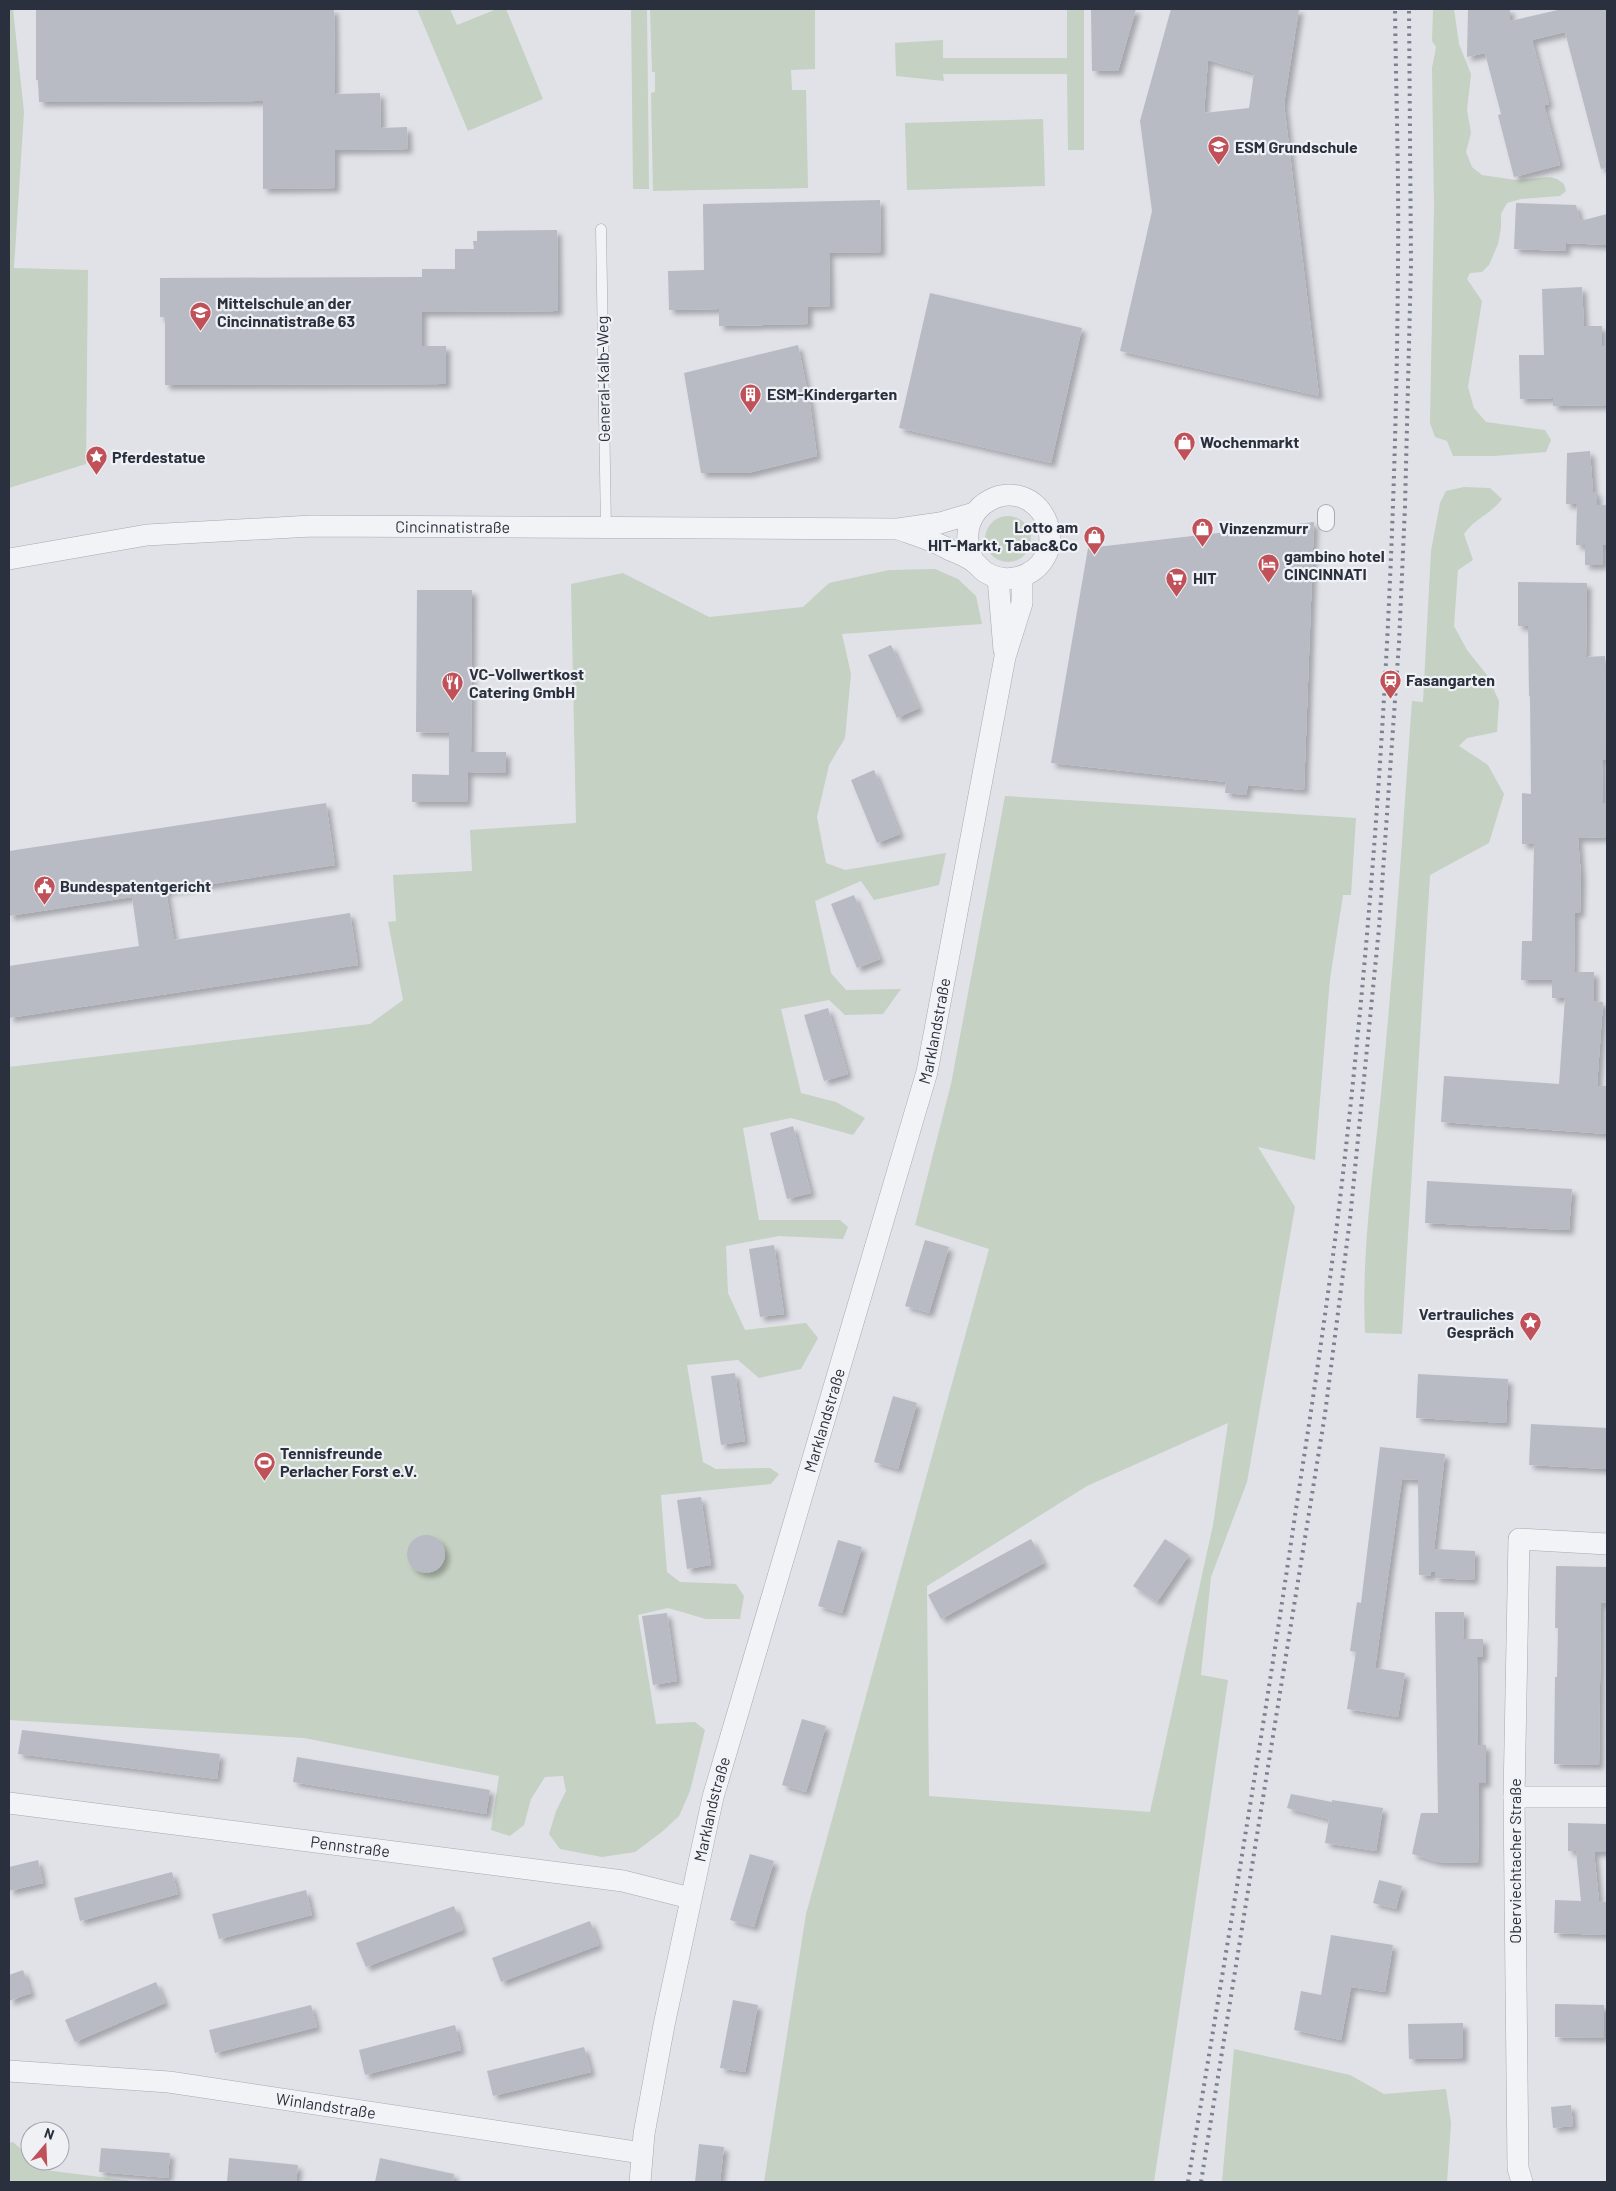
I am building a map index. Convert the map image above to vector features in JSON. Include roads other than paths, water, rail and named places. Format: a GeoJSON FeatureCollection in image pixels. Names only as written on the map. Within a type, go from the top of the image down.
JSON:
{"type":"FeatureCollection","features":[{"type":"Feature","properties":{"kind":"street","name":"Cincinnatistraße"},"geometry":{"type":"LineString","coordinates":[[9,559],[147,535],[312,526],[898,529],[940,523],[974,513],[989,500],[1009,495],[1028,501],[1043,514],[1050,533],[1047,553],[1033,571],[1022,577]]}},
{"type":"Feature","properties":{"kind":"street"},"geometry":{"type":"LineString","coordinates":[[974,513],[966,534],[968,549],[974,562]]}},
{"type":"Feature","properties":{"kind":"street","name":"Cincinnatistraße"},"geometry":{"type":"LineString","coordinates":[[898,529],[939,544],[974,562],[985,572],[998,578]]}},
{"type":"Feature","properties":{"kind":"street"},"geometry":{"type":"LineString","coordinates":[[998,578],[1022,577]]}},
{"type":"Feature","properties":{"kind":"street","name":"Marklandstraße"},"geometry":{"type":"LineString","coordinates":[[640,2182],[642,2153],[664,2025],[713,1796],[927,1072],[1005,657],[1022,603],[1022,577]]}},
{"type":"Feature","properties":{"kind":"street","name":"Marklandstraße"},"geometry":{"type":"LineString","coordinates":[[998,578],[1005,657]]}},
{"type":"Feature","properties":{"kind":"street","name":"Oberviechtacher Straße"},"geometry":{"type":"LineString","coordinates":[[1522,2182],[1518,2168],[1514,1797],[1519,1539],[1607,1544]]}},
{"type":"Feature","properties":{"kind":"street"},"geometry":{"type":"LineString","coordinates":[[1514,1797],[1607,1797]]}},
{"type":"Feature","properties":{"kind":"street","name":"Pennstraße"},"geometry":{"type":"LineString","coordinates":[[9,1803],[623,1881],[690,1898]]}},
{"type":"Feature","properties":{"kind":"street","name":"Winlandstraße"},"geometry":{"type":"LineString","coordinates":[[9,2071],[169,2082],[642,2153]]}},
{"type":"Feature","properties":{"kind":"lane","name":"General-Kalb-Weg"},"geometry":{"type":"LineString","coordinates":[[601,229],[606,529]]}},
{"type":"Feature","properties":{"kind":"railway"},"geometry":{"type":"LineString","coordinates":[[1188,2182],[1257,1762],[1318,1363],[1338,1216],[1363,978],[1381,739],[1393,501],[1398,230],[1395,9]]}},
{"type":"Feature","properties":{"kind":"railway"},"geometry":{"type":"LineString","coordinates":[[1201,2182],[1325,1414],[1350,1219],[1379,928],[1399,643],[1405,506],[1411,263],[1409,9]]}},
{"type":"Feature","properties":{"kind":"place","name":"ESM Grundschule"},"geometry":{"type":"Point","coordinates":[1219,166]}},
{"type":"Feature","properties":{"kind":"place","name":"Mittelschule an der Cincinnatistraße 63"},"geometry":{"type":"Point","coordinates":[201,331]}},
{"type":"Feature","properties":{"kind":"place","name":"ESM-Kindergarten"},"geometry":{"type":"Point","coordinates":[751,413]}},
{"type":"Feature","properties":{"kind":"place","name":"Wochenmarkt"},"geometry":{"type":"Point","coordinates":[1184,461]}},
{"type":"Feature","properties":{"kind":"place","name":"Pferdestatue"},"geometry":{"type":"Point","coordinates":[96,476]}},
{"type":"Feature","properties":{"kind":"place","name":"Vinzenzmurr"},"geometry":{"type":"Point","coordinates":[1203,547]}},
{"type":"Feature","properties":{"kind":"place","name":"Lotto am HIT-Markt, Tabac&Co"},"geometry":{"type":"Point","coordinates":[1094,555]}},
{"type":"Feature","properties":{"kind":"place","name":"gambino hotel CINCINNATI"},"geometry":{"type":"Point","coordinates":[1268,584]}},
{"type":"Feature","properties":{"kind":"place","name":"HIT"},"geometry":{"type":"Point","coordinates":[1177,597]}},
{"type":"Feature","properties":{"kind":"place","name":"Fasangarten"},"geometry":{"type":"Point","coordinates":[1390,699]}},
{"type":"Feature","properties":{"kind":"place","name":"VC-Vollwertkost Catering GmbH"},"geometry":{"type":"Point","coordinates":[453,702]}},
{"type":"Feature","properties":{"kind":"place","name":"Bundespatentgericht"},"geometry":{"type":"Point","coordinates":[44,905]}},
{"type":"Feature","properties":{"kind":"place","name":"Vertrauliches Gespräch"},"geometry":{"type":"Point","coordinates":[1530,1342]}},
{"type":"Feature","properties":{"kind":"place","name":"Tennisfreunde Perlacher Forst e.V."},"geometry":{"type":"Point","coordinates":[264,1481]}}]}
